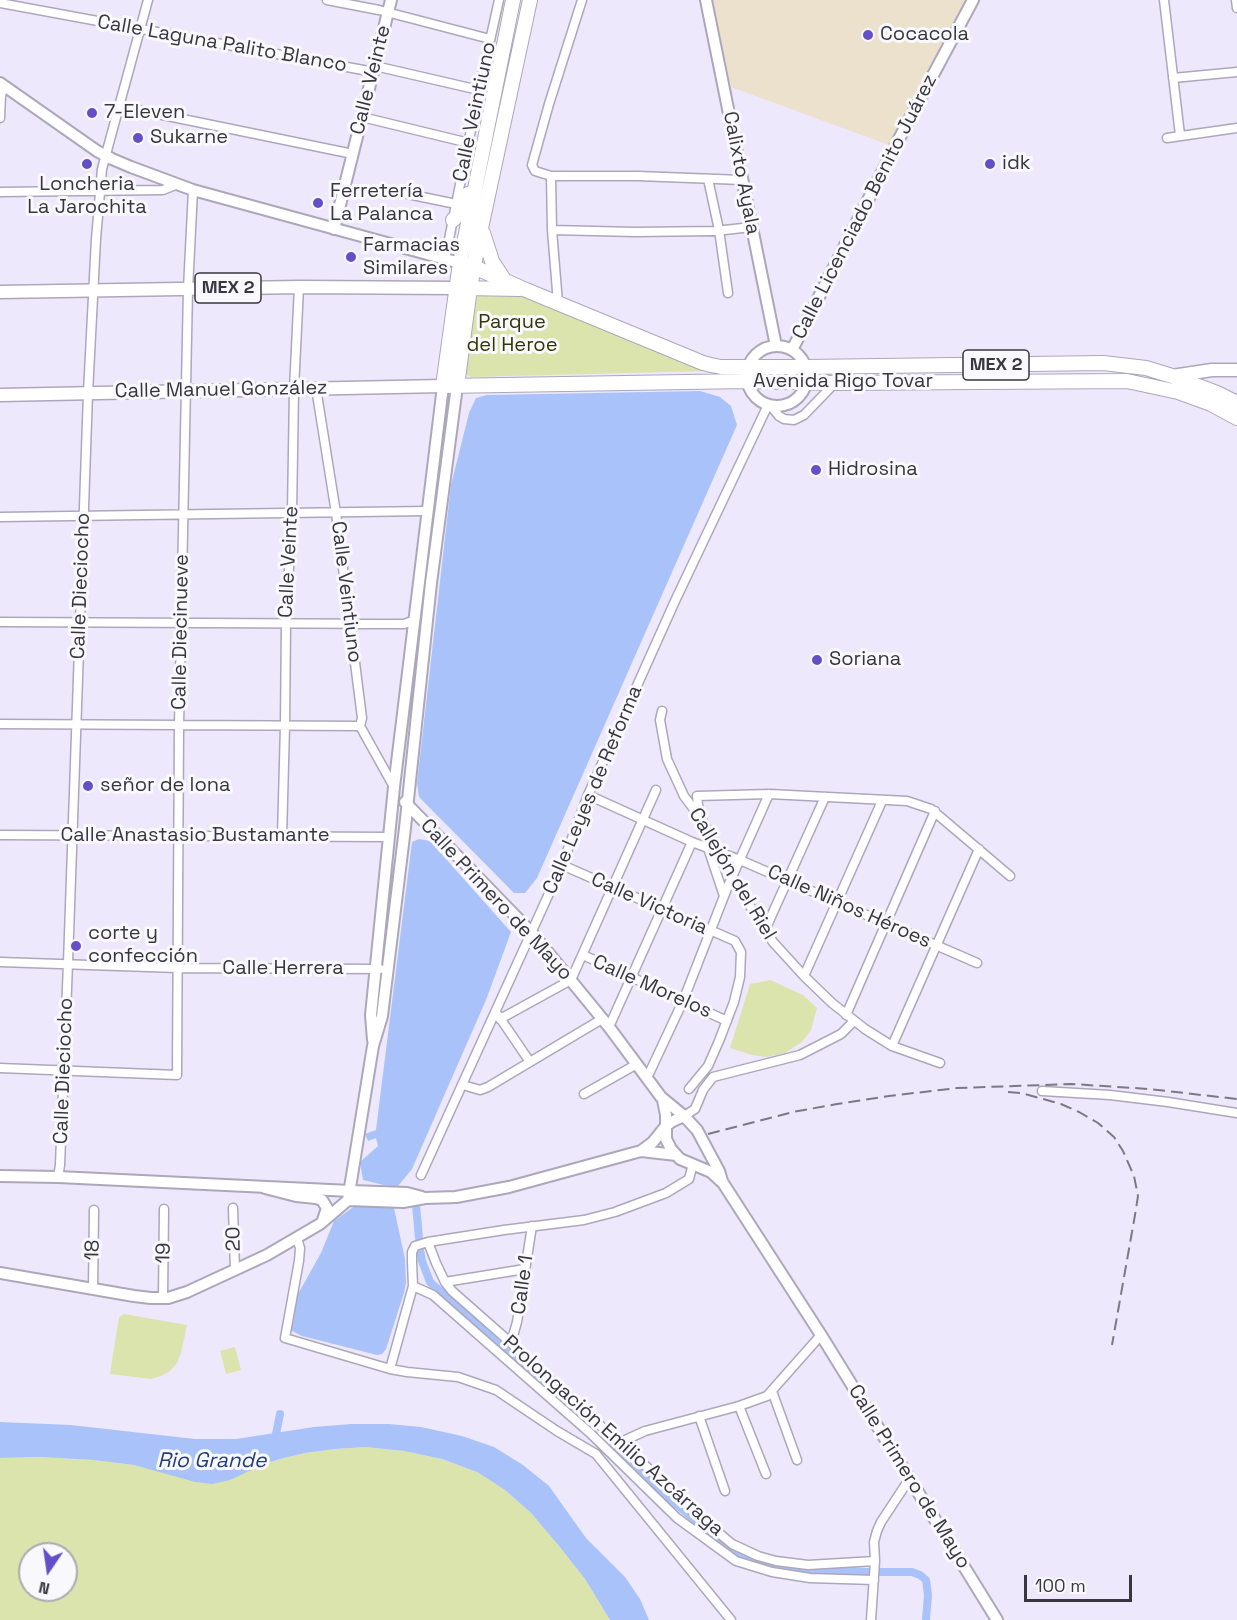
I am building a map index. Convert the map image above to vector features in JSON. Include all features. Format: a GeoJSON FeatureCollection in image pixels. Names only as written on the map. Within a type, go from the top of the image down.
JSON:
{"type":"FeatureCollection","features":[{"type":"Feature","properties":{"kind":"highway"},"geometry":{"type":"LineString","coordinates":[[443,386],[460,263],[481,168],[513,0]]}},
{"type":"Feature","properties":{"kind":"highway"},"geometry":{"type":"LineString","coordinates":[[457,386],[470,288],[530,0]]}},
{"type":"Feature","properties":{"kind":"highway"},"geometry":{"type":"LineString","coordinates":[[453,220],[464,208],[473,179],[481,168]]}},
{"type":"Feature","properties":{"kind":"highway"},"geometry":{"type":"LineString","coordinates":[[482,228],[487,250],[504,280]]}},
{"type":"Feature","properties":{"kind":"highway"},"geometry":{"type":"LineString","coordinates":[[460,263],[526,290]]}},
{"type":"Feature","properties":{"kind":"highway","name":"MEX 2"},"geometry":{"type":"LineString","coordinates":[[456,288],[526,290],[558,303]]}},
{"type":"Feature","properties":{"kind":"highway","name":"Avenida Rigo Tovar"},"geometry":{"type":"LineString","coordinates":[[558,303],[704,363],[721,367],[1102,363],[1146,368],[1209,389],[1237,403]]}},
{"type":"Feature","properties":{"kind":"highway"},"geometry":{"type":"LineString","coordinates":[[839,383],[849,374],[912,374],[930,364]]}},
{"type":"Feature","properties":{"kind":"highway"},"geometry":{"type":"LineString","coordinates":[[999,365],[999,382]]}},
{"type":"Feature","properties":{"kind":"highway","name":"Avenida Rigo Tovar"},"geometry":{"type":"LineString","coordinates":[[443,386],[747,381],[806,383],[1127,381],[1161,387],[1194,398],[1237,418]]}},
{"type":"Feature","properties":{"kind":"main road","name":"Calle Veinte"},"geometry":{"type":"LineString","coordinates":[[334,229],[391,0]]}},
{"type":"Feature","properties":{"kind":"main road","name":"Calixto Ayala"},"geometry":{"type":"LineString","coordinates":[[706,0],[776,346]]}},
{"type":"Feature","properties":{"kind":"main road","name":"Calle Licenciado Benito Juárez"},"geometry":{"type":"LineString","coordinates":[[792,350],[900,137],[973,0]]}},
{"type":"Feature","properties":{"kind":"main road"},"geometry":{"type":"LineString","coordinates":[[2,85],[105,156],[125,165],[193,190],[460,263]]}},
{"type":"Feature","properties":{"kind":"main road","name":"MEX 2"},"geometry":{"type":"LineString","coordinates":[[0,292],[299,287],[456,288]]}},
{"type":"Feature","properties":{"kind":"main road"},"geometry":{"type":"LineString","coordinates":[[776,346],[792,350],[800,357],[805,367],[806,383],[798,397],[782,405],[769,405],[762,402],[752,394],[747,381],[748,366],[752,358],[767,348],[776,346]]}},
{"type":"Feature","properties":{"kind":"main road"},"geometry":{"type":"LineString","coordinates":[[1172,376],[1212,370],[1237,370]]}},
{"type":"Feature","properties":{"kind":"main road"},"geometry":{"type":"LineString","coordinates":[[0,1273],[134,1296],[163,1298],[187,1292],[267,1255],[323,1221],[350,1195],[373,1046],[382,1016],[381,969],[389,837],[443,386]]}},
{"type":"Feature","properties":{"kind":"main road","name":"Calle Manuel González"},"geometry":{"type":"LineString","coordinates":[[0,395],[443,386]]}},
{"type":"Feature","properties":{"kind":"main road"},"geometry":{"type":"LineString","coordinates":[[381,969],[408,805],[431,583],[457,386]]}},
{"type":"Feature","properties":{"kind":"main road","name":"Calle Primero de Mayo"},"geometry":{"type":"LineString","coordinates":[[394,787],[408,805],[532,933],[606,1023],[663,1100],[684,1116],[697,1130],[723,1183]]}},
{"type":"Feature","properties":{"kind":"main road"},"geometry":{"type":"LineString","coordinates":[[405,828],[416,820],[422,819]]}},
{"type":"Feature","properties":{"kind":"main road","name":"Calle Primero de Mayo"},"geometry":{"type":"LineString","coordinates":[[663,1100],[666,1139],[671,1149],[680,1159],[711,1172],[723,1183],[822,1335],[997,1620]]}},
{"type":"Feature","properties":{"kind":"main road"},"geometry":{"type":"LineString","coordinates":[[0,1176],[265,1188],[403,1202],[425,1198],[456,1197],[509,1187],[641,1151],[653,1142],[666,1126],[684,1116]]}},
{"type":"Feature","properties":{"kind":"main road"},"geometry":{"type":"LineString","coordinates":[[693,1164],[699,1159],[705,1147]]}},
{"type":"Feature","properties":{"kind":"main road"},"geometry":{"type":"LineString","coordinates":[[641,1151],[676,1155]]}},
{"type":"Feature","properties":{"kind":"main road"},"geometry":{"type":"LineString","coordinates":[[265,1188],[322,1200],[327,1208],[323,1221]]}},
{"type":"Feature","properties":{"kind":"street","name":"Calle Dieciocho"},"geometry":{"type":"LineString","coordinates":[[58,1177],[96,238],[102,169],[148,0]]}},
{"type":"Feature","properties":{"kind":"street"},"geometry":{"type":"LineString","coordinates":[[327,0],[388,12],[490,39]]}},
{"type":"Feature","properties":{"kind":"street","name":"Calle Veintiuno"},"geometry":{"type":"LineString","coordinates":[[445,259],[479,90],[500,0]]}},
{"type":"Feature","properties":{"kind":"street"},"geometry":{"type":"LineString","coordinates":[[582,0],[549,104],[533,168],[551,176],[638,176],[742,180]]}},
{"type":"Feature","properties":{"kind":"street"},"geometry":{"type":"LineString","coordinates":[[1164,0],[1180,135]]}},
{"type":"Feature","properties":{"kind":"street"},"geometry":{"type":"LineString","coordinates":[[1236,0],[1237,8]]}},
{"type":"Feature","properties":{"kind":"street","name":"Calle Laguna Palito Blanco"},"geometry":{"type":"LineString","coordinates":[[0,3],[374,69],[479,90]]}},
{"type":"Feature","properties":{"kind":"street"},"geometry":{"type":"LineString","coordinates":[[1173,78],[1237,72]]}},
{"type":"Feature","properties":{"kind":"street"},"geometry":{"type":"LineString","coordinates":[[0,118],[2,85]]}},
{"type":"Feature","properties":{"kind":"street"},"geometry":{"type":"LineString","coordinates":[[119,106],[353,154]]}},
{"type":"Feature","properties":{"kind":"street"},"geometry":{"type":"LineString","coordinates":[[362,117],[469,143]]}},
{"type":"Feature","properties":{"kind":"street"},"geometry":{"type":"LineString","coordinates":[[1167,138],[1237,128]]}},
{"type":"Feature","properties":{"kind":"street"},"geometry":{"type":"LineString","coordinates":[[551,176],[552,230],[558,303]]}},
{"type":"Feature","properties":{"kind":"street"},"geometry":{"type":"LineString","coordinates":[[708,179],[719,230],[728,292]]}},
{"type":"Feature","properties":{"kind":"street"},"geometry":{"type":"LineString","coordinates":[[0,192],[163,190],[178,184]]}},
{"type":"Feature","properties":{"kind":"street","name":"Calle Diecinueve"},"geometry":{"type":"LineString","coordinates":[[64,1069],[177,1075],[178,726],[188,289],[193,190]]}},
{"type":"Feature","properties":{"kind":"street"},"geometry":{"type":"LineString","coordinates":[[403,192],[456,204]]}},
{"type":"Feature","properties":{"kind":"street"},"geometry":{"type":"LineString","coordinates":[[552,230],[635,232],[752,227]]}},
{"type":"Feature","properties":{"kind":"street","name":"Calle Veinte"},"geometry":{"type":"LineString","coordinates":[[282,837],[286,623],[299,287]]}},
{"type":"Feature","properties":{"kind":"street"},"geometry":{"type":"LineString","coordinates":[[769,405],[783,419],[794,420],[804,415],[839,383]]}},
{"type":"Feature","properties":{"kind":"street","name":"Calle Veintiuno"},"geometry":{"type":"LineString","coordinates":[[316,388],[336,513],[362,717],[360,726],[394,787]]}},
{"type":"Feature","properties":{"kind":"street","name":"Calle Leyes de Reforma"},"geometry":{"type":"LineString","coordinates":[[421,1175],[498,1015],[562,866],[588,795],[675,601],[769,405]]}},
{"type":"Feature","properties":{"kind":"street"},"geometry":{"type":"LineString","coordinates":[[0,517],[428,511]]}},
{"type":"Feature","properties":{"kind":"street"},"geometry":{"type":"LineString","coordinates":[[0,622],[404,624],[415,620]]}},
{"type":"Feature","properties":{"kind":"street","name":"Callejón del Riel"},"geometry":{"type":"LineString","coordinates":[[662,711],[660,720],[667,759],[684,796],[720,852],[732,878],[765,930],[785,956],[846,1015],[884,1042],[940,1063]]}},
{"type":"Feature","properties":{"kind":"street"},"geometry":{"type":"LineString","coordinates":[[0,724],[360,726]]}},
{"type":"Feature","properties":{"kind":"street"},"geometry":{"type":"LineString","coordinates":[[530,1062],[498,1015],[571,980],[656,790]]}},
{"type":"Feature","properties":{"kind":"street"},"geometry":{"type":"LineString","coordinates":[[699,817],[697,796],[769,794],[907,801],[931,809],[1010,876]]}},
{"type":"Feature","properties":{"kind":"street"},"geometry":{"type":"LineString","coordinates":[[647,1078],[683,1001],[724,896],[769,794]]}},
{"type":"Feature","properties":{"kind":"street","name":"Calle Niños Héroes"},"geometry":{"type":"LineString","coordinates":[[588,795],[692,842],[740,860],[977,963]]}},
{"type":"Feature","properties":{"kind":"street"},"geometry":{"type":"LineString","coordinates":[[765,930],[825,798]]}},
{"type":"Feature","properties":{"kind":"street"},"geometry":{"type":"LineString","coordinates":[[804,976],[882,801]]}},
{"type":"Feature","properties":{"kind":"street"},"geometry":{"type":"LineString","coordinates":[[846,1015],[935,812]]}},
{"type":"Feature","properties":{"kind":"street","name":"Calle Anastasio Bustamante"},"geometry":{"type":"LineString","coordinates":[[0,835],[389,837]]}},
{"type":"Feature","properties":{"kind":"street"},"geometry":{"type":"LineString","coordinates":[[463,1085],[480,1090],[488,1087],[530,1062],[606,1023],[631,979],[692,842]]}},
{"type":"Feature","properties":{"kind":"street"},"geometry":{"type":"LineString","coordinates":[[708,848],[724,896]]}},
{"type":"Feature","properties":{"kind":"street"},"geometry":{"type":"LineString","coordinates":[[892,1046],[979,849]]}},
{"type":"Feature","properties":{"kind":"street","name":"Calle Victoria"},"geometry":{"type":"LineString","coordinates":[[562,866],[735,941],[741,952],[740,977],[724,1020]]}},
{"type":"Feature","properties":{"kind":"street","name":"Calle Morelos"},"geometry":{"type":"LineString","coordinates":[[583,956],[724,1020]]}},
{"type":"Feature","properties":{"kind":"street","name":"Calle Herrera"},"geometry":{"type":"LineString","coordinates":[[0,962],[178,968],[381,969]]}},
{"type":"Feature","properties":{"kind":"street"},"geometry":{"type":"LineString","coordinates":[[689,1089],[708,1066],[724,1020]]}},
{"type":"Feature","properties":{"kind":"street"},"geometry":{"type":"LineString","coordinates":[[684,1116],[695,1109],[703,1090],[713,1077],[800,1055],[841,1034],[854,1020]]}},
{"type":"Feature","properties":{"kind":"street"},"geometry":{"type":"LineString","coordinates":[[584,1094],[637,1064]]}},
{"type":"Feature","properties":{"kind":"street"},"geometry":{"type":"LineString","coordinates":[[708,1066],[713,1077]]}},
{"type":"Feature","properties":{"kind":"street"},"geometry":{"type":"LineString","coordinates":[[0,1068],[64,1069]]}},
{"type":"Feature","properties":{"kind":"street"},"geometry":{"type":"LineString","coordinates":[[1042,1091],[1144,1099],[1237,1113]]}},
{"type":"Feature","properties":{"kind":"street"},"geometry":{"type":"LineString","coordinates":[[390,1369],[413,1286],[412,1252],[415,1246],[532,1226],[584,1220],[615,1212],[666,1193],[689,1179],[693,1164]]}},
{"type":"Feature","properties":{"kind":"street","name":"20"},"geometry":{"type":"LineString","coordinates":[[234,1208],[235,1270]]}},
{"type":"Feature","properties":{"kind":"street","name":"19"},"geometry":{"type":"LineString","coordinates":[[163,1298],[164,1209]]}},
{"type":"Feature","properties":{"kind":"street","name":"18"},"geometry":{"type":"LineString","coordinates":[[93,1289],[94,1210]]}},
{"type":"Feature","properties":{"kind":"street","name":"Calle 1"},"geometry":{"type":"LineString","coordinates":[[511,1343],[517,1322],[532,1226]]}},
{"type":"Feature","properties":{"kind":"street"},"geometry":{"type":"LineString","coordinates":[[297,1238],[300,1248],[299,1261],[285,1338],[390,1369],[458,1377],[496,1390],[596,1454],[731,1620]]}},
{"type":"Feature","properties":{"kind":"street","name":"Prolongación Emilio Azcárraga"},"geometry":{"type":"LineString","coordinates":[[428,1242],[445,1282],[452,1291],[616,1440],[621,1442],[689,1508],[732,1544],[758,1556],[808,1565],[875,1561]]}},
{"type":"Feature","properties":{"kind":"street"},"geometry":{"type":"LineString","coordinates":[[445,1282],[525,1269]]}},
{"type":"Feature","properties":{"kind":"street"},"geometry":{"type":"LineString","coordinates":[[413,1286],[433,1296],[590,1433],[677,1518],[736,1561],[772,1572],[810,1578],[874,1580]]}},
{"type":"Feature","properties":{"kind":"street"},"geometry":{"type":"LineString","coordinates":[[621,1442],[645,1431],[760,1400],[772,1391],[822,1335]]}},
{"type":"Feature","properties":{"kind":"street"},"geometry":{"type":"LineString","coordinates":[[772,1391],[797,1460]]}},
{"type":"Feature","properties":{"kind":"street"},"geometry":{"type":"LineString","coordinates":[[739,1406],[766,1474]]}},
{"type":"Feature","properties":{"kind":"street"},"geometry":{"type":"LineString","coordinates":[[699,1416],[725,1491]]}},
{"type":"Feature","properties":{"kind":"street"},"geometry":{"type":"LineString","coordinates":[[871,1620],[874,1542],[877,1531],[910,1478]]}},
{"type":"Feature","properties":{"kind":"shaded area"},"geometry":{"type":"Polygon","coordinates":[[[713,0],[968,0],[889,145],[731,87],[713,0]]]}},
{"type":"Feature","properties":{"kind":"green space","name":"Parque del Heroe"},"geometry":{"type":"Polygon","coordinates":[[[479,295],[524,296],[707,371],[471,377],[465,374],[479,295]]]}},
{"type":"Feature","properties":{"kind":"green space"},"geometry":{"type":"Polygon","coordinates":[[[770,980],[803,995],[817,1008],[811,1030],[802,1042],[785,1053],[767,1057],[730,1048],[750,984],[770,980]]]}},
{"type":"Feature","properties":{"kind":"green space"},"geometry":{"type":"Polygon","coordinates":[[[124,1314],[187,1325],[181,1353],[177,1363],[170,1371],[151,1379],[110,1374],[119,1317],[124,1314]]]}},
{"type":"Feature","properties":{"kind":"green space"},"geometry":{"type":"Polygon","coordinates":[[[235,1347],[241,1370],[226,1374],[220,1351],[235,1347]]]}},
{"type":"Feature","properties":{"kind":"green space"},"geometry":{"type":"Polygon","coordinates":[[[365,1447],[404,1451],[442,1459],[477,1472],[505,1490],[531,1513],[585,1579],[610,1620],[0,1620],[0,1458],[41,1457],[93,1460],[134,1465],[164,1472],[246,1472],[280,1459],[305,1453],[365,1447]]]}},
{"type":"Feature","properties":{"kind":"water"},"geometry":{"type":"Polygon","coordinates":[[[700,391],[720,397],[731,406],[737,425],[537,878],[525,893],[514,893],[419,797],[417,783],[451,485],[469,413],[476,398],[487,395],[700,391]]]}},
{"type":"Feature","properties":{"kind":"water"},"geometry":{"type":"Polygon","coordinates":[[[419,839],[430,841],[511,932],[486,1000],[412,1169],[398,1186],[392,1187],[363,1180],[360,1162],[378,1146],[376,1138],[368,1141],[365,1134],[376,1130],[412,842],[419,839]]]}},
{"type":"Feature","properties":{"kind":"water"},"geometry":{"type":"Polygon","coordinates":[[[356,1205],[394,1208],[405,1259],[404,1293],[386,1349],[382,1354],[377,1355],[302,1336],[292,1331],[291,1327],[298,1294],[321,1253],[334,1221],[356,1205]]]}},
{"type":"Feature","properties":{"kind":"water","name":"Rio Grande"},"geometry":{"type":"Polygon","coordinates":[[[0,1422],[71,1425],[195,1439],[236,1439],[314,1427],[351,1424],[421,1427],[462,1436],[494,1447],[523,1465],[549,1486],[586,1538],[625,1577],[640,1599],[649,1620],[610,1620],[585,1579],[531,1513],[505,1490],[477,1472],[442,1459],[404,1451],[365,1447],[335,1449],[280,1459],[230,1480],[212,1484],[195,1482],[134,1465],[41,1457],[0,1458],[0,1422]]]}},
{"type":"Feature","properties":{"kind":"waterway"},"geometry":{"type":"LineString","coordinates":[[416,1205],[419,1238]]}},
{"type":"Feature","properties":{"kind":"waterway"},"geometry":{"type":"LineString","coordinates":[[420,1250],[430,1282],[573,1413]]}},
{"type":"Feature","properties":{"kind":"waterway"},"geometry":{"type":"LineString","coordinates":[[274,1444],[280,1414]]}},
{"type":"Feature","properties":{"kind":"waterway"},"geometry":{"type":"LineString","coordinates":[[602,1440],[731,1551],[752,1561],[789,1569],[868,1572]]}},
{"type":"Feature","properties":{"kind":"waterway"},"geometry":{"type":"LineString","coordinates":[[881,1572],[912,1572],[926,1580],[928,1595],[926,1620]]}},
{"type":"Feature","properties":{"kind":"railway"},"geometry":{"type":"LineString","coordinates":[[708,1134],[793,1112],[889,1096],[957,1088],[1072,1084],[1149,1089],[1237,1099]]}},
{"type":"Feature","properties":{"kind":"railway"},"geometry":{"type":"LineString","coordinates":[[1008,1092],[1021,1093],[1061,1104],[1098,1123],[1114,1137],[1134,1176],[1138,1196],[1112,1345]]}},
{"type":"Feature","properties":{"kind":"place","name":"Cocacola"},"geometry":{"type":"Point","coordinates":[868,35]}},
{"type":"Feature","properties":{"kind":"place","name":"7-Eleven"},"geometry":{"type":"Point","coordinates":[92,113]}},
{"type":"Feature","properties":{"kind":"place","name":"Sukarne"},"geometry":{"type":"Point","coordinates":[138,138]}},
{"type":"Feature","properties":{"kind":"place","name":"Loncheria La Jarochita"},"geometry":{"type":"Point","coordinates":[87,164]}},
{"type":"Feature","properties":{"kind":"place","name":"idk"},"geometry":{"type":"Point","coordinates":[990,164]}},
{"type":"Feature","properties":{"kind":"place","name":"Ferretería La Palanca"},"geometry":{"type":"Point","coordinates":[318,203]}},
{"type":"Feature","properties":{"kind":"place","name":"Farmacias Similares"},"geometry":{"type":"Point","coordinates":[351,257]}},
{"type":"Feature","properties":{"kind":"place","name":"Hidrosina"},"geometry":{"type":"Point","coordinates":[816,470]}},
{"type":"Feature","properties":{"kind":"place","name":"Soriana"},"geometry":{"type":"Point","coordinates":[817,660]}},
{"type":"Feature","properties":{"kind":"place","name":"señor de lona"},"geometry":{"type":"Point","coordinates":[88,786]}},
{"type":"Feature","properties":{"kind":"place","name":"corte y confección"},"geometry":{"type":"Point","coordinates":[76,946]}}]}
